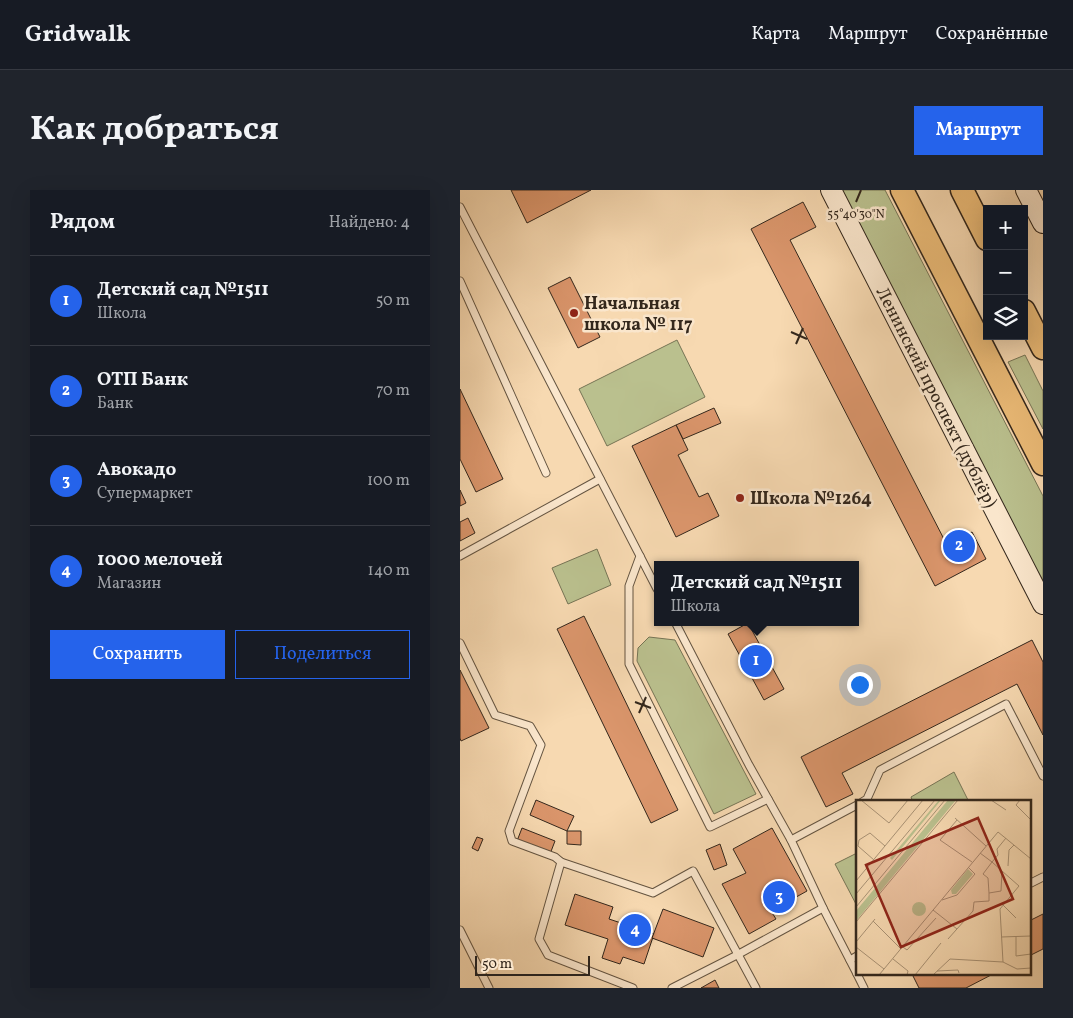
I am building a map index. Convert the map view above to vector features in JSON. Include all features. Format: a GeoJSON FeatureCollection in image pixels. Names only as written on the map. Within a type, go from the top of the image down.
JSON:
{"type":"FeatureCollection","features":[{"type":"Feature","properties":{"kind":"main road"},"geometry":{"type":"LineString","coordinates":[[902,190],[1043,464]]}},
{"type":"Feature","properties":{"kind":"main road"},"geometry":{"type":"LineString","coordinates":[[962,190],[983,231]]}},
{"type":"Feature","properties":{"kind":"main road"},"geometry":{"type":"LineString","coordinates":[[1028,319],[1043,348]]}},
{"type":"Feature","properties":{"kind":"street","name":"Ленинский проспект (дублёр)"},"geometry":{"type":"LineString","coordinates":[[831,190],[1043,604]]}},
{"type":"Feature","properties":{"kind":"street"},"geometry":{"type":"LineString","coordinates":[[1026,190],[1043,223]]}},
{"type":"Feature","properties":{"kind":"lane"},"geometry":{"type":"LineString","coordinates":[[460,207],[654,582]]}},
{"type":"Feature","properties":{"kind":"lane"},"geometry":{"type":"LineString","coordinates":[[460,281],[546,473]]}},
{"type":"Feature","properties":{"kind":"lane"},"geometry":{"type":"LineString","coordinates":[[460,556],[600,479]]}},
{"type":"Feature","properties":{"kind":"lane"},"geometry":{"type":"LineString","coordinates":[[640,556],[629,586],[629,664],[710,827],[768,799]]}},
{"type":"Feature","properties":{"kind":"lane"},"geometry":{"type":"LineString","coordinates":[[677,626],[749,765],[791,840],[856,972]]}},
{"type":"Feature","properties":{"kind":"lane"},"geometry":{"type":"LineString","coordinates":[[460,643],[495,716],[530,726],[541,745],[509,831],[512,841],[555,857],[561,862],[653,893],[693,871],[756,988]]}},
{"type":"Feature","properties":{"kind":"lane"},"geometry":{"type":"LineString","coordinates":[[865,800],[880,770],[1006,704],[1043,776]]}},
{"type":"Feature","properties":{"kind":"lane"},"geometry":{"type":"LineString","coordinates":[[791,840],[856,806]]}},
{"type":"Feature","properties":{"kind":"lane"},"geometry":{"type":"LineString","coordinates":[[561,862],[539,939],[548,955],[633,988]]}},
{"type":"Feature","properties":{"kind":"lane"},"geometry":{"type":"LineString","coordinates":[[1030,884],[1043,877]]}},
{"type":"Feature","properties":{"kind":"lane"},"geometry":{"type":"LineString","coordinates":[[672,988],[823,908]]}},
{"type":"Feature","properties":{"kind":"lane"},"geometry":{"type":"LineString","coordinates":[[460,930],[489,988]]}},
{"type":"Feature","properties":{"kind":"lane"},"geometry":{"type":"LineString","coordinates":[[850,960],[856,957]]}},
{"type":"Feature","properties":{"kind":"lane"},"geometry":{"type":"LineString","coordinates":[[858,976],[864,988]]}},
{"type":"Feature","properties":{"kind":"green space"},"geometry":{"type":"Polygon","coordinates":[[[840,190],[885,190],[1043,496],[1043,585],[840,190]]]}},
{"type":"Feature","properties":{"kind":"green space"},"geometry":{"type":"Polygon","coordinates":[[[677,340],[705,397],[607,446],[579,389],[677,340]]]}},
{"type":"Feature","properties":{"kind":"green space"},"geometry":{"type":"Polygon","coordinates":[[[1025,355],[1043,391],[1043,429],[1008,362],[1025,355]]]}},
{"type":"Feature","properties":{"kind":"green space"},"geometry":{"type":"Polygon","coordinates":[[[597,549],[611,585],[568,604],[552,568],[597,549]]]}},
{"type":"Feature","properties":{"kind":"green space"},"geometry":{"type":"Polygon","coordinates":[[[649,637],[675,640],[756,794],[714,814],[637,661],[638,648],[649,637]]]}},
{"type":"Feature","properties":{"kind":"green space"},"geometry":{"type":"Polygon","coordinates":[[[954,772],[968,800],[912,800],[911,797],[954,772]]]}},
{"type":"Feature","properties":{"kind":"green space"},"geometry":{"type":"Polygon","coordinates":[[[856,854],[856,904],[835,864],[856,854]]]}},
{"type":"Feature","properties":{"kind":"building"},"geometry":{"type":"Polygon","coordinates":[[[511,190],[591,190],[527,223],[511,190]]]}},
{"type":"Feature","properties":{"kind":"building"},"geometry":{"type":"Polygon","coordinates":[[[803,202],[816,227],[790,240],[947,545],[972,532],[986,559],[935,586],[751,229],[803,202]]]}},
{"type":"Feature","properties":{"kind":"building","name":"Начальная школа № 117"},"geometry":{"type":"Polygon","coordinates":[[[570,277],[600,337],[578,348],[548,288],[570,277]]]}},
{"type":"Feature","properties":{"kind":"building"},"geometry":{"type":"Polygon","coordinates":[[[460,389],[503,479],[476,492],[460,459],[460,389]]]}},
{"type":"Feature","properties":{"kind":"building"},"geometry":{"type":"Polygon","coordinates":[[[714,408],[721,423],[683,439],[676,425],[714,408]]]}},
{"type":"Feature","properties":{"kind":"building"},"geometry":{"type":"Polygon","coordinates":[[[676,425],[688,450],[678,455],[699,497],[708,493],[719,516],[676,537],[632,446],[676,425]]]}},
{"type":"Feature","properties":{"kind":"building"},"geometry":{"type":"Polygon","coordinates":[[[460,490],[466,503],[460,506],[460,490]]]}},
{"type":"Feature","properties":{"kind":"building"},"geometry":{"type":"Polygon","coordinates":[[[468,518],[475,533],[460,541],[460,522],[468,518]]]}},
{"type":"Feature","properties":{"kind":"building"},"geometry":{"type":"Polygon","coordinates":[[[584,616],[678,810],[651,823],[557,629],[584,616]]]}},
{"type":"Feature","properties":{"kind":"building"},"geometry":{"type":"Polygon","coordinates":[[[743,626],[750,626],[784,689],[764,700],[728,634],[743,626]]]}},
{"type":"Feature","properties":{"kind":"building"},"geometry":{"type":"Polygon","coordinates":[[[1032,640],[1043,662],[1043,735],[1017,684],[842,773],[853,794],[826,807],[801,757],[1032,640]]]}},
{"type":"Feature","properties":{"kind":"building"},"geometry":{"type":"Polygon","coordinates":[[[460,670],[489,728],[461,741],[460,738],[460,670]]]}},
{"type":"Feature","properties":{"kind":"building"},"geometry":{"type":"Polygon","coordinates":[[[536,800],[574,816],[567,831],[530,815],[536,800]]]}},
{"type":"Feature","properties":{"kind":"building"},"geometry":{"type":"Polygon","coordinates":[[[522,828],[555,841],[550,854],[517,841],[522,828]]]}},
{"type":"Feature","properties":{"kind":"building"},"geometry":{"type":"Polygon","coordinates":[[[772,828],[807,891],[771,911],[776,919],[749,934],[722,884],[746,873],[733,849],[772,828]]]}},
{"type":"Feature","properties":{"kind":"building"},"geometry":{"type":"Polygon","coordinates":[[[567,831],[581,831],[581,845],[567,844],[567,831]]]}},
{"type":"Feature","properties":{"kind":"building"},"geometry":{"type":"Polygon","coordinates":[[[477,837],[483,839],[478,851],[472,848],[477,837]]]}},
{"type":"Feature","properties":{"kind":"building"},"geometry":{"type":"Polygon","coordinates":[[[720,844],[727,865],[714,870],[706,850],[720,844]]]}},
{"type":"Feature","properties":{"kind":"building"},"geometry":{"type":"Polygon","coordinates":[[[575,894],[613,907],[609,919],[654,934],[644,964],[623,957],[620,964],[602,958],[608,939],[565,925],[575,894]]]}},
{"type":"Feature","properties":{"kind":"building"},"geometry":{"type":"Polygon","coordinates":[[[663,909],[714,928],[703,957],[652,938],[663,909]]]}},
{"type":"Feature","properties":{"kind":"building"},"geometry":{"type":"Polygon","coordinates":[[[1043,914],[1043,949],[1030,956],[1030,920],[1043,914]]]}},
{"type":"Feature","properties":{"kind":"building"},"geometry":{"type":"Polygon","coordinates":[[[913,976],[989,976],[966,988],[919,988],[913,976]]]}},
{"type":"Feature","properties":{"kind":"building"},"geometry":{"type":"Polygon","coordinates":[[[715,980],[719,988],[701,988],[715,980]]]}},
{"type":"Feature","properties":{"kind":"place","name":"Начальная школа № 117"},"geometry":{"type":"Point","coordinates":[574,313]}},
{"type":"Feature","properties":{"kind":"place","name":"Школа №1264"},"geometry":{"type":"Point","coordinates":[740,498]}},
{"type":"Feature","properties":{"kind":"place","name":"ОТП Банк"},"geometry":{"type":"Point","coordinates":[959,546]}},
{"type":"Feature","properties":{"kind":"place","name":"Детский сад №1511"},"geometry":{"type":"Point","coordinates":[756,661]}},
{"type":"Feature","properties":{"kind":"place","name":"Авокадо"},"geometry":{"type":"Point","coordinates":[779,897]}},
{"type":"Feature","properties":{"kind":"place","name":"1000 мелочей"},"geometry":{"type":"Point","coordinates":[635,930]}}]}
